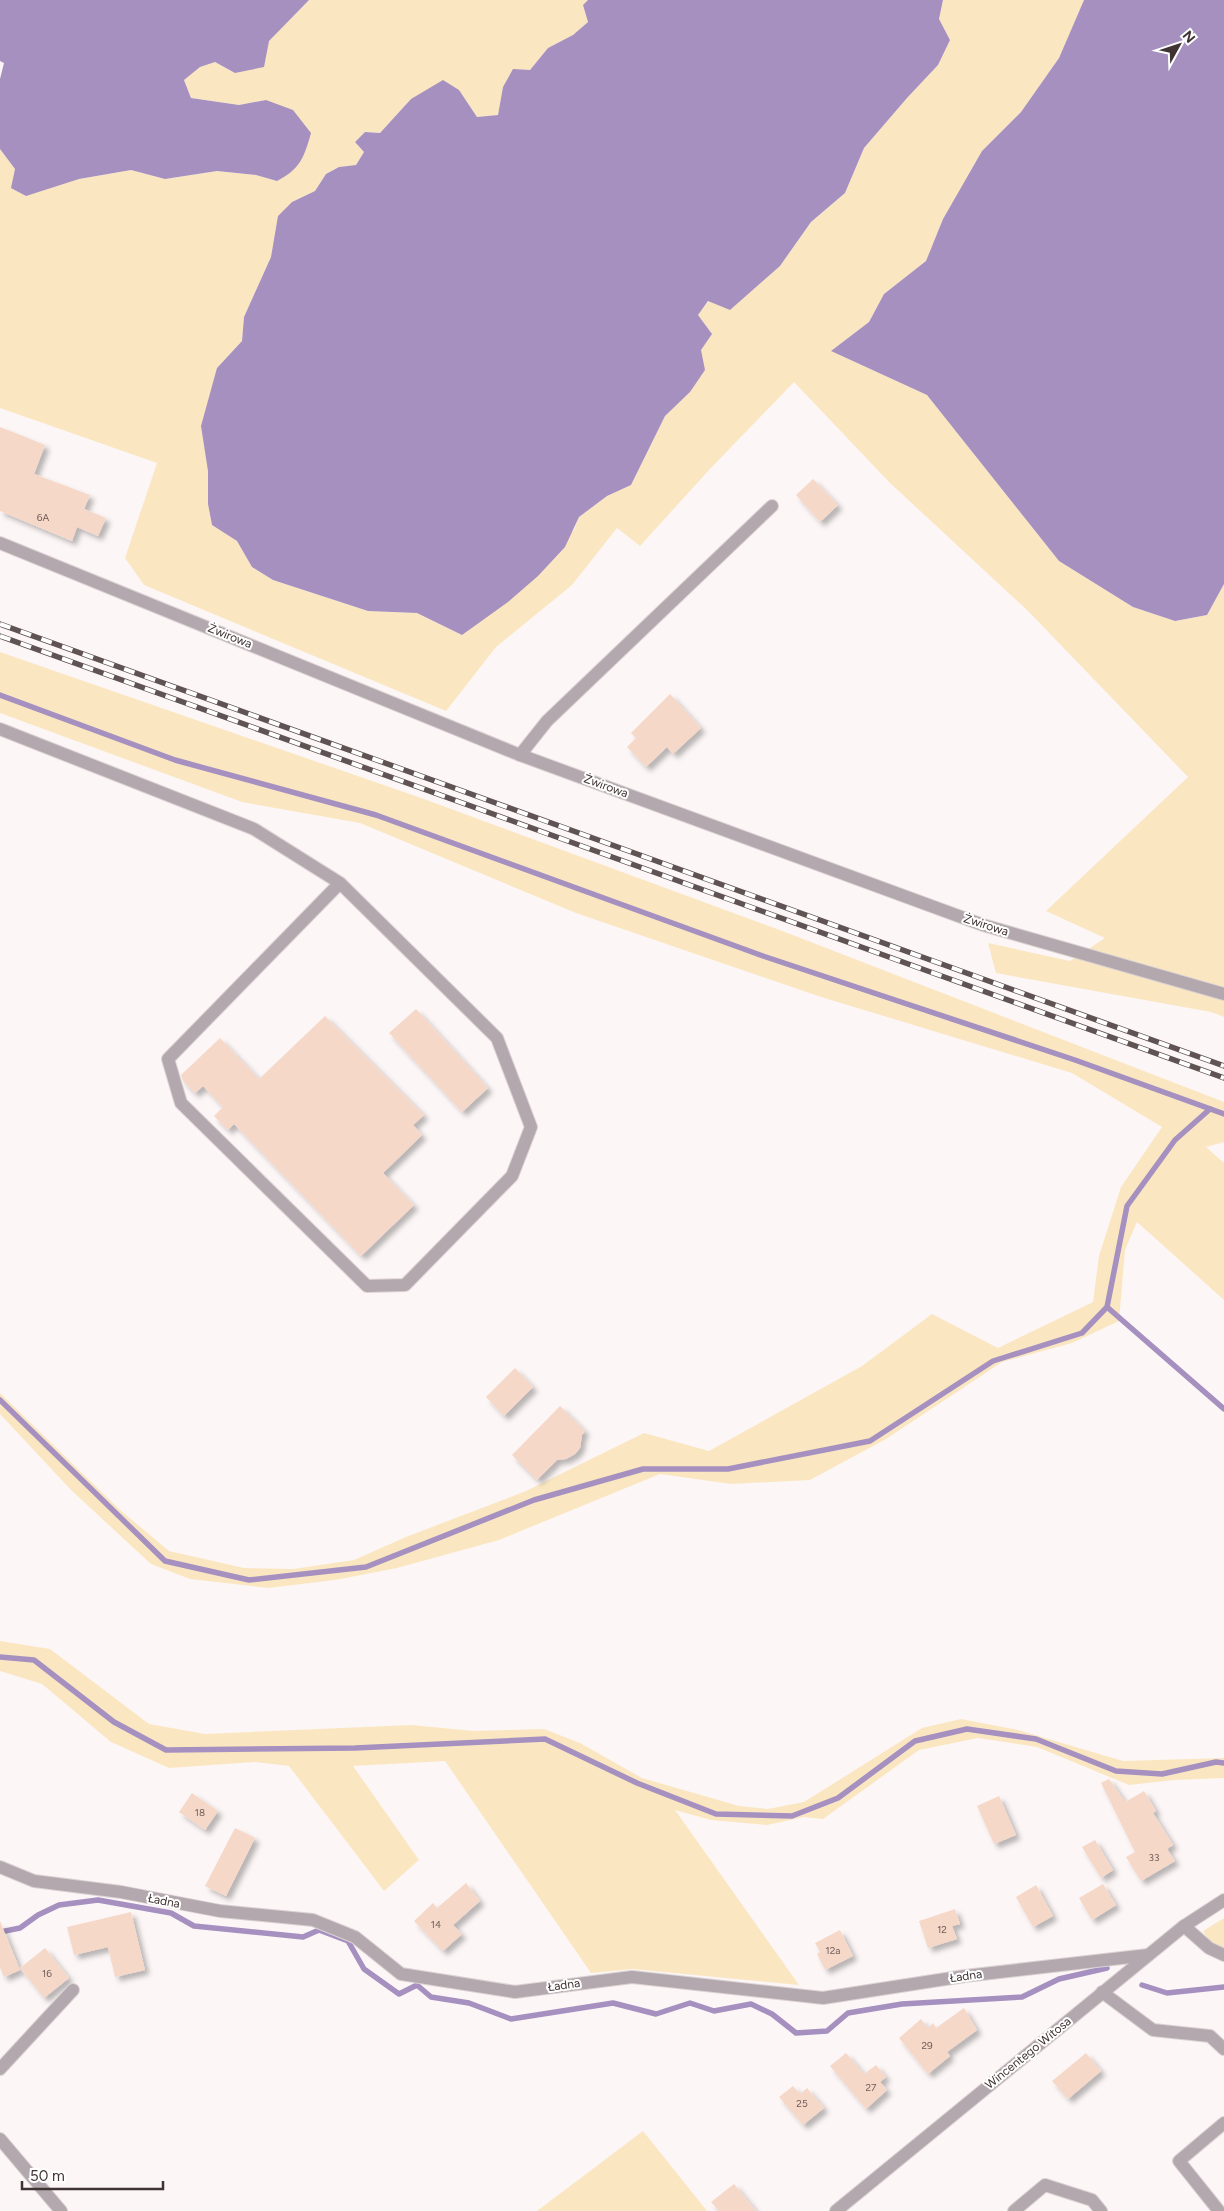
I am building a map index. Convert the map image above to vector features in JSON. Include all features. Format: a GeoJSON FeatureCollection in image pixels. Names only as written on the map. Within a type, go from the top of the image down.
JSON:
{"type":"FeatureCollection","features":[{"type":"Feature","properties":{"kind":"street"},"geometry":{"type":"LineString","coordinates":[[520,755],[547,721],[772,506]]}},
{"type":"Feature","properties":{"kind":"street","name":"Żwirowa"},"geometry":{"type":"LineString","coordinates":[[0,543],[520,755],[708,822],[983,925],[1224,994]]}},
{"type":"Feature","properties":{"kind":"street"},"geometry":{"type":"LineString","coordinates":[[0,730],[254,829],[340,882],[497,1038],[531,1127],[512,1176],[405,1285],[367,1286],[181,1103],[168,1060],[340,882]]}},
{"type":"Feature","properties":{"kind":"street","name":"Ładna"},"geometry":{"type":"LineString","coordinates":[[0,1867],[34,1881],[121,1892],[220,1911],[313,1920],[355,1937],[401,1974],[515,1992],[632,1977],[823,1998],[965,1976],[1148,1955]]}},
{"type":"Feature","properties":{"kind":"street","name":"Wincentego Witosa"},"geometry":{"type":"LineString","coordinates":[[836,2211],[1184,1926],[1224,1900]]}},
{"type":"Feature","properties":{"kind":"street"},"geometry":{"type":"LineString","coordinates":[[1184,1926],[1209,1948],[1224,1955]]}},
{"type":"Feature","properties":{"kind":"street"},"geometry":{"type":"LineString","coordinates":[[0,2069],[73,1990]]}},
{"type":"Feature","properties":{"kind":"street"},"geometry":{"type":"LineString","coordinates":[[1102,1992],[1153,2030],[1210,2036],[1224,2049]]}},
{"type":"Feature","properties":{"kind":"street"},"geometry":{"type":"LineString","coordinates":[[1219,2211],[1179,2162],[1224,2123]]}},
{"type":"Feature","properties":{"kind":"street"},"geometry":{"type":"LineString","coordinates":[[0,2139],[61,2211]]}},
{"type":"Feature","properties":{"kind":"street"},"geometry":{"type":"LineString","coordinates":[[1014,2211],[1045,2185],[1092,2200],[1101,2211]]}},
{"type":"Feature","properties":{"kind":"shaded area"},"geometry":{"type":"Polygon","coordinates":[[[0,0],[309,0],[269,41],[264,67],[235,73],[215,62],[200,67],[184,80],[191,98],[239,105],[266,100],[293,110],[311,133],[300,162],[285,177],[277,181],[256,175],[217,171],[165,179],[131,170],[79,179],[26,196],[11,188],[15,169],[0,149],[0,79],[4,63],[0,61],[0,0]]]}},
{"type":"Feature","properties":{"kind":"shaded area"},"geometry":{"type":"Polygon","coordinates":[[[309,0],[588,0],[583,5],[588,22],[573,35],[548,48],[530,70],[503,87],[498,115],[477,117],[459,91],[411,99],[380,133],[365,132],[355,142],[364,152],[356,165],[339,167],[326,174],[315,191],[292,202],[279,216],[271,257],[244,317],[242,341],[217,368],[208,471],[208,504],[212,525],[237,541],[252,567],[273,580],[368,611],[417,613],[462,635],[574,530],[579,517],[607,496],[631,485],[665,416],[690,392],[701,351],[697,315],[709,301],[780,266],[811,222],[845,193],[864,148],[938,65],[950,40],[939,19],[943,0],[1084,0],[1059,58],[1021,112],[982,151],[943,219],[926,261],[884,294],[869,322],[831,351],[927,395],[1059,561],[1133,607],[1175,621],[1207,615],[1224,584],[1224,1017],[1211,1012],[996,973],[988,943],[1070,961],[1105,938],[1046,911],[1188,777],[1028,611],[889,482],[794,382],[709,470],[640,546],[617,528],[572,585],[496,647],[446,711],[144,585],[125,558],[157,463],[0,408],[0,149],[15,169],[79,179],[131,170],[165,179],[217,171],[256,175],[277,181],[266,100],[239,105],[191,98],[184,79],[200,67],[215,62],[235,73],[309,0]]]}},
{"type":"Feature","properties":{"kind":"shaded area"},"geometry":{"type":"Polygon","coordinates":[[[588,0],[943,0],[939,19],[950,40],[938,65],[864,148],[845,193],[811,222],[780,266],[730,310],[708,301],[698,315],[712,334],[701,350],[705,370],[690,392],[665,416],[631,485],[607,496],[579,517],[565,547],[538,576],[508,602],[462,635],[417,613],[368,611],[273,580],[252,567],[237,541],[212,525],[208,504],[208,471],[201,426],[217,368],[242,341],[244,317],[271,257],[278,216],[292,202],[315,191],[326,174],[339,167],[356,165],[364,152],[355,142],[365,132],[380,133],[411,99],[443,80],[459,90],[477,117],[498,115],[503,87],[513,69],[530,70],[548,48],[573,35],[588,22],[583,5],[588,0]]]}},
{"type":"Feature","properties":{"kind":"shaded area"},"geometry":{"type":"Polygon","coordinates":[[[1084,0],[1224,0],[1224,584],[1207,615],[1175,621],[1133,607],[1059,561],[927,395],[831,351],[869,322],[884,294],[926,261],[943,219],[982,151],[1021,112],[1059,58],[1084,0]]]}},
{"type":"Feature","properties":{"kind":"shaded area"},"geometry":{"type":"Polygon","coordinates":[[[0,652],[424,799],[785,932],[1224,1102],[1224,1142],[1206,1147],[1224,1163],[1224,1300],[1137,1222],[1125,1250],[1119,1321],[1072,1343],[1002,1362],[886,1439],[810,1480],[731,1484],[660,1474],[499,1540],[397,1568],[335,1580],[268,1588],[190,1579],[151,1564],[71,1490],[0,1414],[0,1393],[120,1510],[169,1551],[244,1568],[293,1569],[354,1560],[406,1537],[526,1491],[644,1433],[709,1451],[862,1366],[932,1314],[998,1348],[1093,1302],[1099,1256],[1121,1187],[1162,1127],[1072,1073],[821,997],[576,913],[360,823],[242,802],[0,713],[0,652]]]}},
{"type":"Feature","properties":{"kind":"shaded area"},"geometry":{"type":"Polygon","coordinates":[[[0,1641],[50,1649],[149,1724],[205,1734],[411,1725],[474,1731],[544,1729],[580,1743],[642,1778],[739,1806],[768,1809],[804,1802],[922,1728],[961,1719],[1018,1730],[1123,1761],[1224,1758],[1224,1778],[1174,1780],[1129,1785],[1037,1747],[978,1738],[919,1750],[823,1819],[804,1817],[767,1825],[711,1820],[675,1810],[799,1985],[633,1969],[591,1973],[445,1761],[353,1766],[419,1860],[384,1891],[289,1766],[255,1762],[169,1768],[111,1742],[42,1684],[0,1671],[0,1641]]]}},
{"type":"Feature","properties":{"kind":"shaded area"},"geometry":{"type":"Polygon","coordinates":[[[1224,1918],[1224,1951],[1212,1945],[1203,1931],[1224,1918]]]}},
{"type":"Feature","properties":{"kind":"shaded area"},"geometry":{"type":"Polygon","coordinates":[[[643,2131],[707,2211],[537,2211],[643,2131]]]}},
{"type":"Feature","properties":{"kind":"building"},"geometry":{"type":"Polygon","coordinates":[[[0,427],[45,445],[34,474],[90,495],[84,509],[106,518],[98,536],[77,527],[72,541],[0,511],[0,427]]]}},
{"type":"Feature","properties":{"kind":"building"},"geometry":{"type":"Polygon","coordinates":[[[813,479],[838,505],[820,522],[796,495],[813,479]]]}},
{"type":"Feature","properties":{"kind":"building"},"geometry":{"type":"Polygon","coordinates":[[[670,694],[701,728],[673,754],[667,747],[646,767],[627,747],[636,738],[631,733],[670,694]]]}},
{"type":"Feature","properties":{"kind":"building"},"geometry":{"type":"Polygon","coordinates":[[[416,1009],[488,1088],[462,1112],[389,1033],[416,1009]]]}},
{"type":"Feature","properties":{"kind":"building"},"geometry":{"type":"Polygon","coordinates":[[[325,1016],[424,1115],[413,1125],[422,1135],[383,1173],[414,1205],[361,1256],[234,1124],[228,1130],[214,1116],[223,1107],[203,1086],[195,1093],[183,1081],[181,1075],[220,1038],[259,1079],[325,1016]]]}},
{"type":"Feature","properties":{"kind":"building"},"geometry":{"type":"Polygon","coordinates":[[[515,1368],[533,1387],[504,1416],[486,1397],[515,1368]]]}},
{"type":"Feature","properties":{"kind":"building"},"geometry":{"type":"Polygon","coordinates":[[[560,1406],[585,1431],[582,1435],[580,1448],[575,1454],[566,1459],[557,1460],[537,1480],[512,1455],[560,1406]]]}},
{"type":"Feature","properties":{"kind":"building"},"geometry":{"type":"Polygon","coordinates":[[[1109,1779],[1125,1802],[1144,1791],[1156,1811],[1153,1813],[1173,1845],[1167,1849],[1175,1861],[1141,1881],[1126,1857],[1135,1852],[1101,1783],[1109,1779]]]}},
{"type":"Feature","properties":{"kind":"building"},"geometry":{"type":"Polygon","coordinates":[[[192,1793],[218,1811],[205,1830],[179,1812],[192,1793]]]}},
{"type":"Feature","properties":{"kind":"building"},"geometry":{"type":"Polygon","coordinates":[[[999,1796],[1016,1835],[994,1844],[977,1806],[999,1796]]]}},
{"type":"Feature","properties":{"kind":"building"},"geometry":{"type":"Polygon","coordinates":[[[235,1828],[255,1838],[226,1896],[205,1886],[235,1828]]]}},
{"type":"Feature","properties":{"kind":"building"},"geometry":{"type":"Polygon","coordinates":[[[1095,1840],[1113,1870],[1101,1878],[1082,1847],[1095,1840]]]}},
{"type":"Feature","properties":{"kind":"building"},"geometry":{"type":"Polygon","coordinates":[[[466,1883],[480,1901],[453,1925],[462,1934],[443,1951],[414,1921],[433,1903],[437,1908],[466,1883]]]}},
{"type":"Feature","properties":{"kind":"building"},"geometry":{"type":"Polygon","coordinates":[[[1103,1884],[1116,1905],[1092,1920],[1079,1898],[1103,1884]]]}},
{"type":"Feature","properties":{"kind":"building"},"geometry":{"type":"Polygon","coordinates":[[[1036,1885],[1053,1916],[1033,1927],[1016,1897],[1036,1885]]]}},
{"type":"Feature","properties":{"kind":"building"},"geometry":{"type":"Polygon","coordinates":[[[955,1909],[960,1924],[952,1926],[957,1939],[928,1948],[919,1921],[955,1909]]]}},
{"type":"Feature","properties":{"kind":"building"},"geometry":{"type":"Polygon","coordinates":[[[131,1912],[145,1970],[115,1977],[108,1947],[74,1955],[67,1927],[131,1912]]]}},
{"type":"Feature","properties":{"kind":"building"},"geometry":{"type":"Polygon","coordinates":[[[0,1921],[20,1970],[4,1977],[0,1968],[0,1921]]]}},
{"type":"Feature","properties":{"kind":"building"},"geometry":{"type":"Polygon","coordinates":[[[840,1930],[853,1956],[825,1970],[817,1954],[820,1952],[815,1943],[840,1930]]]}},
{"type":"Feature","properties":{"kind":"building"},"geometry":{"type":"Polygon","coordinates":[[[45,1948],[69,1978],[44,1998],[20,1968],[45,1948]]]}},
{"type":"Feature","properties":{"kind":"building"},"geometry":{"type":"Polygon","coordinates":[[[964,2008],[977,2030],[947,2052],[950,2056],[928,2074],[899,2038],[921,2019],[928,2028],[933,2023],[936,2028],[964,2008]]]}},
{"type":"Feature","properties":{"kind":"building"},"geometry":{"type":"Polygon","coordinates":[[[846,2053],[864,2074],[876,2065],[886,2077],[880,2082],[887,2090],[866,2109],[830,2066],[846,2053]]]}},
{"type":"Feature","properties":{"kind":"building"},"geometry":{"type":"Polygon","coordinates":[[[1086,2053],[1101,2071],[1068,2099],[1052,2081],[1086,2053]]]}},
{"type":"Feature","properties":{"kind":"building"},"geometry":{"type":"Polygon","coordinates":[[[793,2086],[800,2094],[807,2088],[824,2108],[803,2125],[779,2097],[793,2086]]]}},
{"type":"Feature","properties":{"kind":"building"},"geometry":{"type":"Polygon","coordinates":[[[734,2184],[756,2211],[719,2211],[711,2202],[734,2184]]]}},
{"type":"Feature","properties":{"kind":"waterway"},"geometry":{"type":"LineString","coordinates":[[0,695],[175,760],[376,815],[763,956],[1075,1060],[1224,1114]]}},
{"type":"Feature","properties":{"kind":"waterway"},"geometry":{"type":"LineString","coordinates":[[0,1400],[165,1561],[249,1580],[366,1567],[534,1500],[643,1469],[728,1469],[870,1441],[993,1361],[1082,1333],[1107,1307],[1127,1206],[1175,1140],[1210,1109]]}},
{"type":"Feature","properties":{"kind":"waterway"},"geometry":{"type":"LineString","coordinates":[[1107,1307],[1224,1409]]}},
{"type":"Feature","properties":{"kind":"waterway"},"geometry":{"type":"LineString","coordinates":[[0,1657],[34,1660],[114,1722],[166,1750],[355,1748],[545,1739],[637,1783],[716,1814],[792,1816],[838,1798],[915,1741],[967,1729],[1036,1739],[1116,1771],[1162,1774],[1216,1762],[1224,1763]]}},
{"type":"Feature","properties":{"kind":"waterway"},"geometry":{"type":"LineString","coordinates":[[0,1932],[20,1928],[38,1915],[59,1905],[98,1900],[171,1913],[194,1926],[303,1937],[319,1930],[348,1941],[364,1969],[399,1994],[417,1985],[431,1997],[469,2003],[511,2019],[613,2003],[656,2014],[690,2003],[714,2011],[751,2004],[772,2014],[796,2033],[827,2031],[848,2013],[902,2004],[1022,1997],[1059,1979],[1107,1968]]}},
{"type":"Feature","properties":{"kind":"waterway"},"geometry":{"type":"LineString","coordinates":[[1142,1985],[1167,1993],[1224,1987]]}},
{"type":"Feature","properties":{"kind":"railway"},"geometry":{"type":"LineString","coordinates":[[0,624],[1224,1066]]}},
{"type":"Feature","properties":{"kind":"railway"},"geometry":{"type":"LineString","coordinates":[[0,636],[1224,1078]]}}]}
